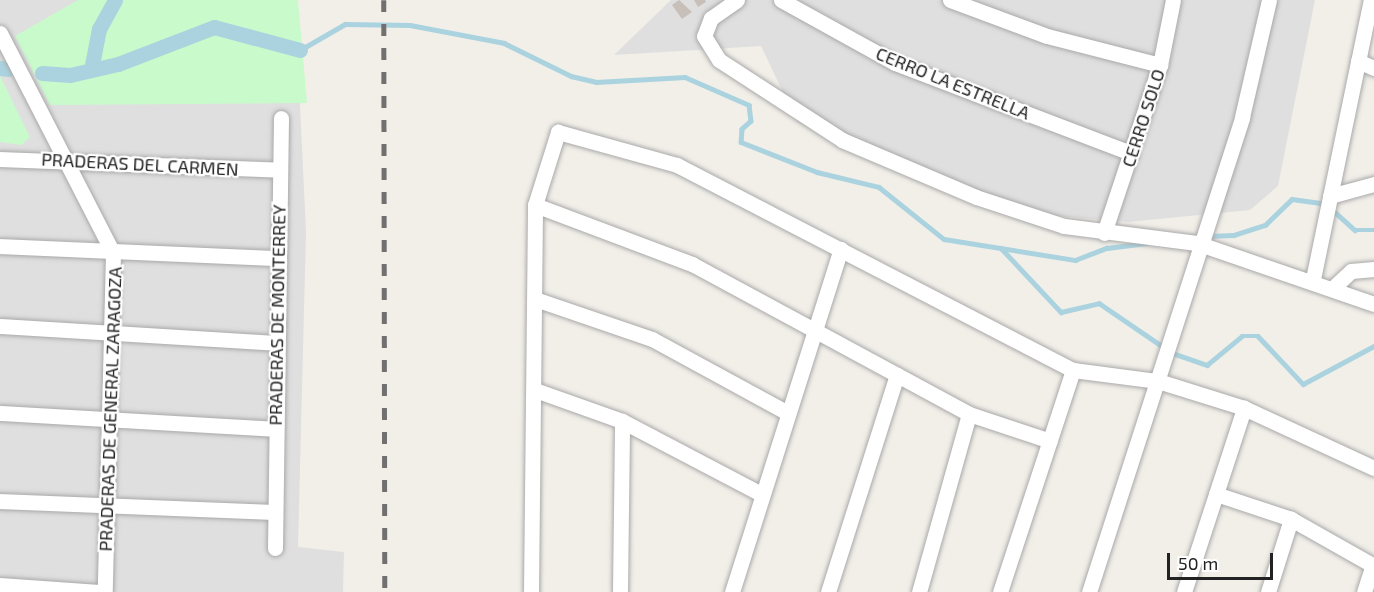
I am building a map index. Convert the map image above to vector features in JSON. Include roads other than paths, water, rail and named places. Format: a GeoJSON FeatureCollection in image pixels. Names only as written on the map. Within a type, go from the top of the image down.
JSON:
{"type":"FeatureCollection","features":[{"type":"Feature","properties":{"kind":"street"},"geometry":{"type":"LineString","coordinates":[[737,0],[711,18],[704,36],[719,60],[842,140],[976,197],[1104,233],[1197,243],[1335,286],[1374,304]]}},
{"type":"Feature","properties":{"kind":"street","name":"CERRO LA ESTRELLA"},"geometry":{"type":"LineString","coordinates":[[781,0],[895,63],[1131,153]]}},
{"type":"Feature","properties":{"kind":"street"},"geometry":{"type":"LineString","coordinates":[[950,0],[1047,36],[1160,65]]}},
{"type":"Feature","properties":{"kind":"street","name":"CERRO SOLO"},"geometry":{"type":"LineString","coordinates":[[1104,233],[1160,65],[1173,0]]}},
{"type":"Feature","properties":{"kind":"street"},"geometry":{"type":"LineString","coordinates":[[1089,592],[1158,381],[1197,243],[1242,117],[1269,0]]}},
{"type":"Feature","properties":{"kind":"street"},"geometry":{"type":"LineString","coordinates":[[1313,279],[1371,0]]}},
{"type":"Feature","properties":{"kind":"street","name":"PRADERAS DE GENERAL ZARAGOZA"},"geometry":{"type":"LineString","coordinates":[[0,33],[61,159],[113,253],[107,419],[105,592]]}},
{"type":"Feature","properties":{"kind":"street"},"geometry":{"type":"LineString","coordinates":[[1358,60],[1374,68]]}},
{"type":"Feature","properties":{"kind":"street","name":"PRADERAS DE MONTERREY"},"geometry":{"type":"LineString","coordinates":[[275,548],[273,512],[281,118]]}},
{"type":"Feature","properties":{"kind":"street"},"geometry":{"type":"LineString","coordinates":[[531,592],[535,390],[535,205],[551,141],[558,132],[569,131],[677,165],[1073,370],[1158,381],[1244,408],[1374,468]]}},
{"type":"Feature","properties":{"kind":"street","name":"PRADERAS DEL CARMEN"},"geometry":{"type":"LineString","coordinates":[[0,159],[61,159],[280,170]]}},
{"type":"Feature","properties":{"kind":"street"},"geometry":{"type":"LineString","coordinates":[[1330,196],[1374,184]]}},
{"type":"Feature","properties":{"kind":"street"},"geometry":{"type":"LineString","coordinates":[[535,205],[692,264],[969,414],[1050,441]]}},
{"type":"Feature","properties":{"kind":"street"},"geometry":{"type":"LineString","coordinates":[[0,246],[113,253],[278,258]]}},
{"type":"Feature","properties":{"kind":"street"},"geometry":{"type":"LineString","coordinates":[[732,592],[761,494],[842,249]]}},
{"type":"Feature","properties":{"kind":"street"},"geometry":{"type":"LineString","coordinates":[[1335,286],[1351,271],[1374,268]]}},
{"type":"Feature","properties":{"kind":"street"},"geometry":{"type":"LineString","coordinates":[[535,299],[652,339],[788,413]]}},
{"type":"Feature","properties":{"kind":"street"},"geometry":{"type":"LineString","coordinates":[[0,326],[111,331],[276,343]]}},
{"type":"Feature","properties":{"kind":"street"},"geometry":{"type":"LineString","coordinates":[[1000,592],[1073,370]]}},
{"type":"Feature","properties":{"kind":"street"},"geometry":{"type":"LineString","coordinates":[[828,592],[897,375]]}},
{"type":"Feature","properties":{"kind":"street"},"geometry":{"type":"LineString","coordinates":[[535,390],[622,421],[761,494]]}},
{"type":"Feature","properties":{"kind":"street"},"geometry":{"type":"LineString","coordinates":[[1184,592],[1244,408]]}},
{"type":"Feature","properties":{"kind":"street"},"geometry":{"type":"LineString","coordinates":[[0,413],[275,429]]}},
{"type":"Feature","properties":{"kind":"street"},"geometry":{"type":"LineString","coordinates":[[920,592],[969,414]]}},
{"type":"Feature","properties":{"kind":"street"},"geometry":{"type":"LineString","coordinates":[[620,592],[622,421]]}},
{"type":"Feature","properties":{"kind":"street"},"geometry":{"type":"LineString","coordinates":[[1216,494],[1291,519],[1373,565],[1364,592]]}},
{"type":"Feature","properties":{"kind":"street"},"geometry":{"type":"LineString","coordinates":[[0,501],[273,512]]}},
{"type":"Feature","properties":{"kind":"street"},"geometry":{"type":"LineString","coordinates":[[1268,592],[1291,519]]}},
{"type":"Feature","properties":{"kind":"street"},"geometry":{"type":"LineString","coordinates":[[0,585],[99,592]]}},
{"type":"Feature","properties":{"kind":"waterway"},"geometry":{"type":"LineString","coordinates":[[91,70],[99,29],[115,0]]}},
{"type":"Feature","properties":{"kind":"waterway"},"geometry":{"type":"LineString","coordinates":[[300,50],[345,24],[410,25],[504,43],[571,76],[596,82],[685,77],[749,105],[751,121],[742,129],[741,142],[817,172],[879,187],[944,239],[1075,260],[1107,248],[1147,243]]}},
{"type":"Feature","properties":{"kind":"waterway"},"geometry":{"type":"LineString","coordinates":[[42,73],[70,75],[118,64],[214,27],[300,50]]}},
{"type":"Feature","properties":{"kind":"waterway"},"geometry":{"type":"LineString","coordinates":[[0,68],[9,69]]}},
{"type":"Feature","properties":{"kind":"waterway"},"geometry":{"type":"LineString","coordinates":[[1207,236],[1234,235],[1265,225],[1292,199],[1326,204],[1355,230],[1374,230]]}},
{"type":"Feature","properties":{"kind":"waterway"},"geometry":{"type":"LineString","coordinates":[[1001,248],[1061,312],[1099,303],[1162,346]]}},
{"type":"Feature","properties":{"kind":"waterway"},"geometry":{"type":"LineString","coordinates":[[1172,353],[1207,365],[1242,336],[1258,336],[1303,384],[1374,346]]}},
{"type":"Feature","properties":{"kind":"railway"},"geometry":{"type":"LineString","coordinates":[[384,0],[385,592]]}}]}
